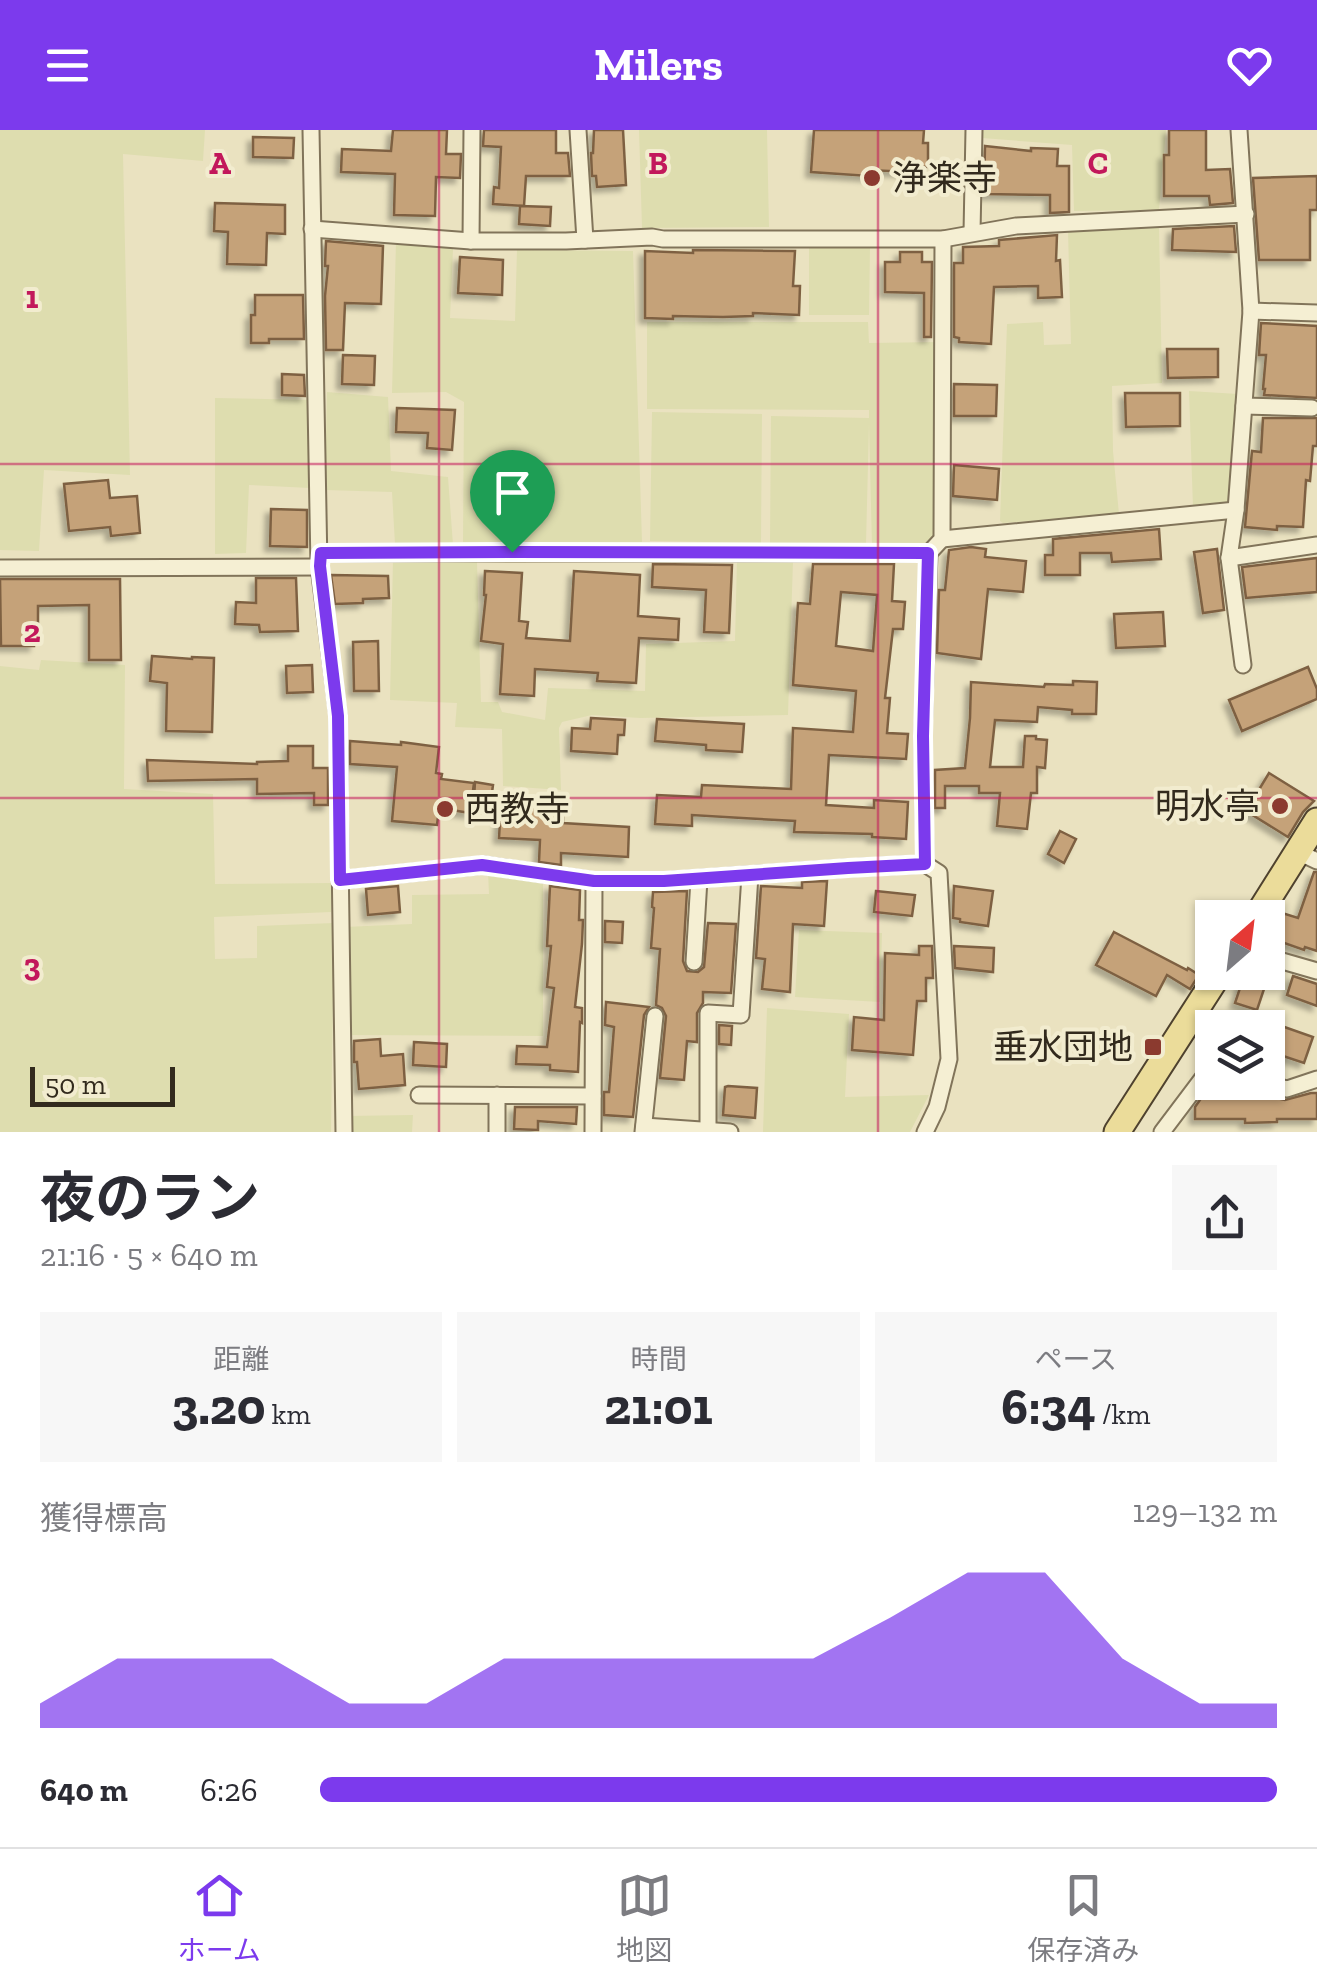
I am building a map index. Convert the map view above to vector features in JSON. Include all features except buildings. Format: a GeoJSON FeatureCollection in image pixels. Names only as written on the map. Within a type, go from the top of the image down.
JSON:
{"type":"FeatureCollection","features":[{"type":"Feature","properties":{"kind":"main road"},"geometry":{"type":"LineString","coordinates":[[1271,900],[1307,857],[1317,820]]}},
{"type":"Feature","properties":{"kind":"main road"},"geometry":{"type":"LineString","coordinates":[[1126,1129],[1209,990]]}},
{"type":"Feature","properties":{"kind":"street"},"geometry":{"type":"LineString","coordinates":[[311,130],[320,560],[338,716],[344,1132]]}},
{"type":"Feature","properties":{"kind":"street"},"geometry":{"type":"LineString","coordinates":[[472,130],[472,242]]}},
{"type":"Feature","properties":{"kind":"street"},"geometry":{"type":"LineString","coordinates":[[578,130],[584,240]]}},
{"type":"Feature","properties":{"kind":"street"},"geometry":{"type":"LineString","coordinates":[[972,233],[974,130]]}},
{"type":"Feature","properties":{"kind":"street"},"geometry":{"type":"LineString","coordinates":[[1239,130],[1251,311],[1229,558],[1243,665]]}},
{"type":"Feature","properties":{"kind":"street"},"geometry":{"type":"LineString","coordinates":[[312,229],[472,242],[652,238],[943,240],[1016,226],[1246,214]]}},
{"type":"Feature","properties":{"kind":"street"},"geometry":{"type":"LineString","coordinates":[[942,539],[943,240]]}},
{"type":"Feature","properties":{"kind":"street"},"geometry":{"type":"LineString","coordinates":[[1251,311],[1317,313]]}},
{"type":"Feature","properties":{"kind":"street"},"geometry":{"type":"LineString","coordinates":[[1244,406],[1312,408]]}},
{"type":"Feature","properties":{"kind":"street"},"geometry":{"type":"LineString","coordinates":[[925,864],[923,736],[928,553],[942,539],[1236,510]]}},
{"type":"Feature","properties":{"kind":"street"},"geometry":{"type":"LineString","coordinates":[[1229,558],[1317,545]]}},
{"type":"Feature","properties":{"kind":"street"},"geometry":{"type":"LineString","coordinates":[[0,568],[928,553]]}},
{"type":"Feature","properties":{"kind":"street"},"geometry":{"type":"LineString","coordinates":[[340,880],[482,865],[594,881],[664,881],[925,864],[939,872],[949,1058],[925,1132]]}},
{"type":"Feature","properties":{"kind":"street"},"geometry":{"type":"LineString","coordinates":[[708,1131],[708,1013],[741,1015],[750,875]]}},
{"type":"Feature","properties":{"kind":"street"},"geometry":{"type":"LineString","coordinates":[[694,962],[699,878]]}},
{"type":"Feature","properties":{"kind":"street"},"geometry":{"type":"LineString","coordinates":[[593,1132],[594,881]]}},
{"type":"Feature","properties":{"kind":"street"},"geometry":{"type":"LineString","coordinates":[[1285,961],[1317,971]]}},
{"type":"Feature","properties":{"kind":"street"},"geometry":{"type":"LineString","coordinates":[[655,1016],[643,1129],[730,1132]]}},
{"type":"Feature","properties":{"kind":"street"},"geometry":{"type":"LineString","coordinates":[[1285,1088],[1317,1079]]}},
{"type":"Feature","properties":{"kind":"street"},"geometry":{"type":"LineString","coordinates":[[1162,1132],[1195,1088]]}},
{"type":"Feature","properties":{"kind":"street"},"geometry":{"type":"LineString","coordinates":[[419,1095],[593,1096]]}},
{"type":"Feature","properties":{"kind":"street"},"geometry":{"type":"LineString","coordinates":[[497,1095],[497,1132]]}},
{"type":"Feature","properties":{"kind":"green space"},"geometry":{"type":"Polygon","coordinates":[[[0,130],[205,130],[203,161],[123,154],[130,475],[44,470],[39,551],[0,550],[0,130]]]}},
{"type":"Feature","properties":{"kind":"green space"},"geometry":{"type":"Polygon","coordinates":[[[639,130],[767,130],[769,227],[642,228],[639,130]]]}},
{"type":"Feature","properties":{"kind":"green space"},"geometry":{"type":"Polygon","coordinates":[[[982,130],[1166,130],[1159,210],[1074,211],[1072,145],[982,138],[982,130]]]}},
{"type":"Feature","properties":{"kind":"green space"},"geometry":{"type":"Polygon","coordinates":[[[1159,225],[1162,383],[1112,386],[1119,514],[1003,523],[1000,521],[1007,324],[1043,322],[1044,345],[1071,344],[1068,231],[1159,225]]]}},
{"type":"Feature","properties":{"kind":"green space"},"geometry":{"type":"Polygon","coordinates":[[[396,242],[453,249],[450,318],[515,321],[517,250],[633,251],[642,542],[463,542],[464,402],[446,392],[392,393],[396,242]]]}},
{"type":"Feature","properties":{"kind":"green space"},"geometry":{"type":"Polygon","coordinates":[[[809,248],[870,248],[869,315],[809,315],[809,248]]]}},
{"type":"Feature","properties":{"kind":"green space"},"geometry":{"type":"Polygon","coordinates":[[[647,322],[868,322],[869,343],[939,342],[934,537],[926,548],[872,546],[869,424],[866,544],[770,543],[771,416],[869,418],[869,410],[647,409],[647,322]]]}},
{"type":"Feature","properties":{"kind":"green space"},"geometry":{"type":"Polygon","coordinates":[[[1189,391],[1238,394],[1229,496],[1222,506],[1193,508],[1189,391]]]}},
{"type":"Feature","properties":{"kind":"green space"},"geometry":{"type":"Polygon","coordinates":[[[327,392],[388,397],[391,471],[448,477],[453,545],[395,544],[392,492],[325,490],[327,392]]]}},
{"type":"Feature","properties":{"kind":"green space"},"geometry":{"type":"Polygon","coordinates":[[[215,398],[310,400],[310,488],[249,485],[246,553],[215,554],[215,398]]]}},
{"type":"Feature","properties":{"kind":"green space"},"geometry":{"type":"Polygon","coordinates":[[[652,412],[762,414],[761,543],[650,541],[652,412]]]}},
{"type":"Feature","properties":{"kind":"green space"},"geometry":{"type":"Polygon","coordinates":[[[393,559],[477,562],[481,702],[498,702],[502,712],[545,720],[548,688],[645,691],[646,644],[735,641],[737,559],[793,561],[788,715],[592,715],[562,722],[561,790],[503,786],[502,729],[455,727],[457,703],[390,700],[393,559]]]}},
{"type":"Feature","properties":{"kind":"green space"},"geometry":{"type":"Polygon","coordinates":[[[41,660],[125,665],[124,789],[213,794],[215,884],[332,883],[331,912],[214,917],[215,959],[257,958],[257,926],[334,923],[331,1132],[0,1132],[0,666],[39,670],[41,660]]]}},
{"type":"Feature","properties":{"kind":"green space"},"geometry":{"type":"Polygon","coordinates":[[[488,872],[543,878],[543,1036],[346,1035],[345,927],[412,924],[412,895],[489,894],[488,872]]]}},
{"type":"Feature","properties":{"kind":"green space"},"geometry":{"type":"Polygon","coordinates":[[[799,930],[882,933],[880,1002],[795,997],[799,930]]]}},
{"type":"Feature","properties":{"kind":"green space"},"geometry":{"type":"Polygon","coordinates":[[[767,1008],[849,1014],[845,1097],[929,1095],[910,1132],[763,1132],[767,1008]]]}},
{"type":"Feature","properties":{"kind":"green space"},"geometry":{"type":"Polygon","coordinates":[[[413,1115],[412,1132],[346,1132],[346,1116],[413,1115]]]}},
{"type":"Feature","properties":{"kind":"place","name":"浄楽寺"},"geometry":{"type":"Point","coordinates":[872,178]}},
{"type":"Feature","properties":{"kind":"place","name":"明水亭"},"geometry":{"type":"Point","coordinates":[1280,806]}},
{"type":"Feature","properties":{"kind":"place","name":"西教寺"},"geometry":{"type":"Point","coordinates":[445,809]}},
{"type":"Feature","properties":{"kind":"place","name":"垂水団地"},"geometry":{"type":"Point","coordinates":[1153,1047]}},
{"type":"Feature","properties":{"kind":"route"},"geometry":{"type":"LineString","coordinates":[[512,552],[928,553],[923,736],[925,864],[664,881],[594,881],[482,865],[340,880],[338,716],[321,553],[512,552]]}}]}
